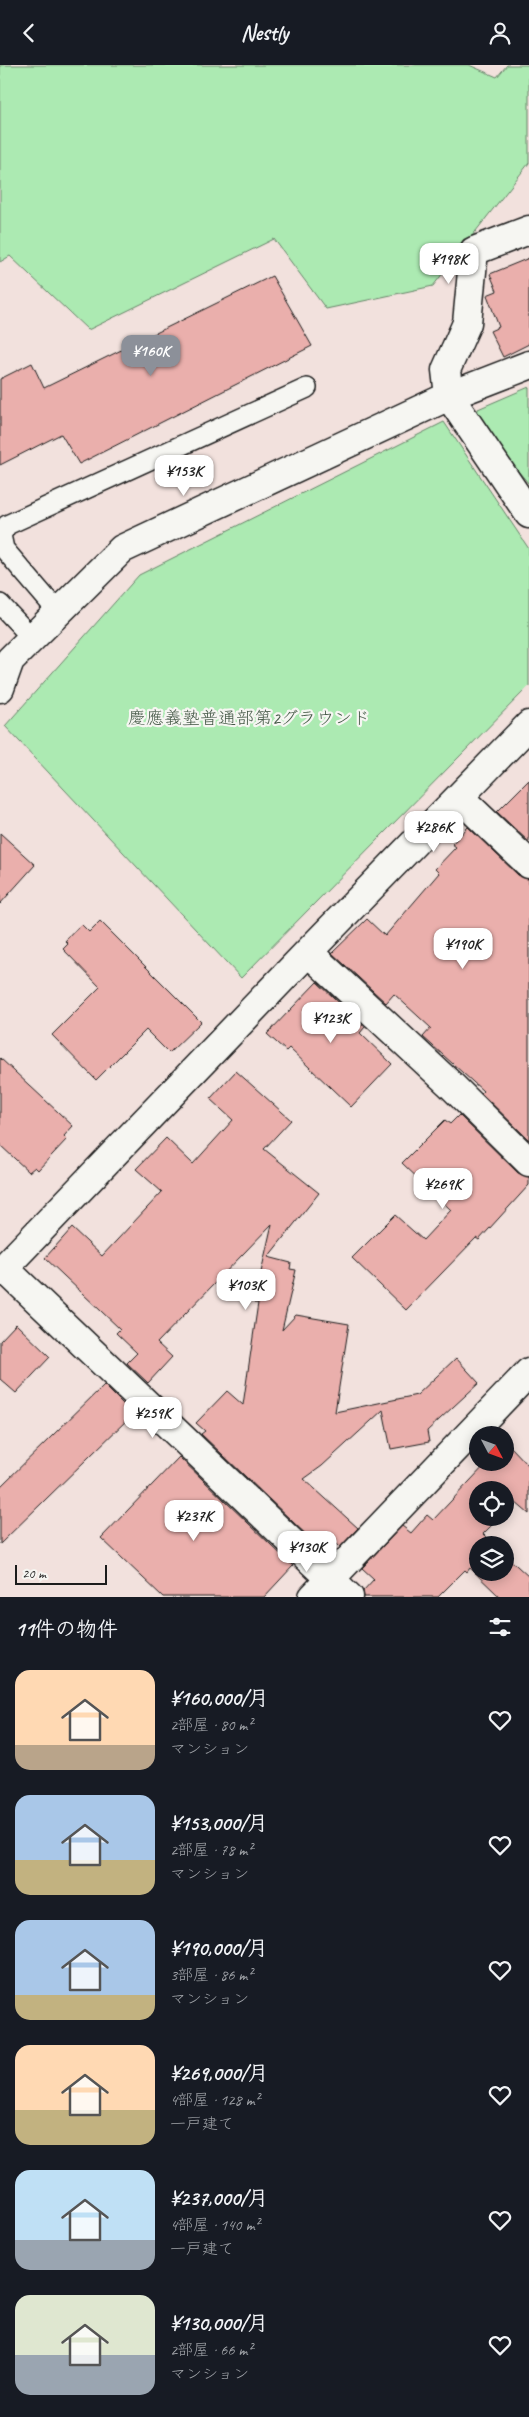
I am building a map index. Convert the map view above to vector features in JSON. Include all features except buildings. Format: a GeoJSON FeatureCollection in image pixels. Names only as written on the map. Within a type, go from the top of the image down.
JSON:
{"type":"FeatureCollection","features":[{"type":"Feature","properties":{"kind":"street"},"geometry":{"type":"LineString","coordinates":[[529,230],[474,251],[467,323],[446,370],[449,396],[529,514]]}},
{"type":"Feature","properties":{"kind":"street"},"geometry":{"type":"LineString","coordinates":[[0,688],[10,660],[122,549],[449,396],[529,365]]}},
{"type":"Feature","properties":{"kind":"street"},"geometry":{"type":"LineString","coordinates":[[529,725],[2,1270],[331,1591],[529,1373]]}},
{"type":"Feature","properties":{"kind":"street"},"geometry":{"type":"LineString","coordinates":[[459,797],[529,864]]}},
{"type":"Feature","properties":{"kind":"street"},"geometry":{"type":"LineString","coordinates":[[308,952],[451,1085],[529,1162]]}},
{"type":"Feature","properties":{"kind":"lane"},"geometry":{"type":"LineString","coordinates":[[58,612],[4,549],[1,535],[6,525],[307,388]]}},
{"type":"Feature","properties":{"kind":"lane"},"geometry":{"type":"LineString","coordinates":[[0,604],[32,638]]}},
{"type":"Feature","properties":{"kind":"green space"},"geometry":{"type":"Polygon","coordinates":[[[0,65],[469,65],[497,77],[507,65],[529,65],[529,163],[433,286],[326,309],[274,239],[88,330],[10,256],[0,262],[0,65]]]}},
{"type":"Feature","properties":{"kind":"green space"},"geometry":{"type":"Polygon","coordinates":[[[529,387],[529,484],[476,421],[478,409],[529,387]]]}},
{"type":"Feature","properties":{"kind":"green space","name":"慶應義塾普通部第2グラウンド"},"geometry":{"type":"Polygon","coordinates":[[[444,422],[529,549],[529,686],[241,978],[5,726],[139,575],[444,422]]]}}]}
